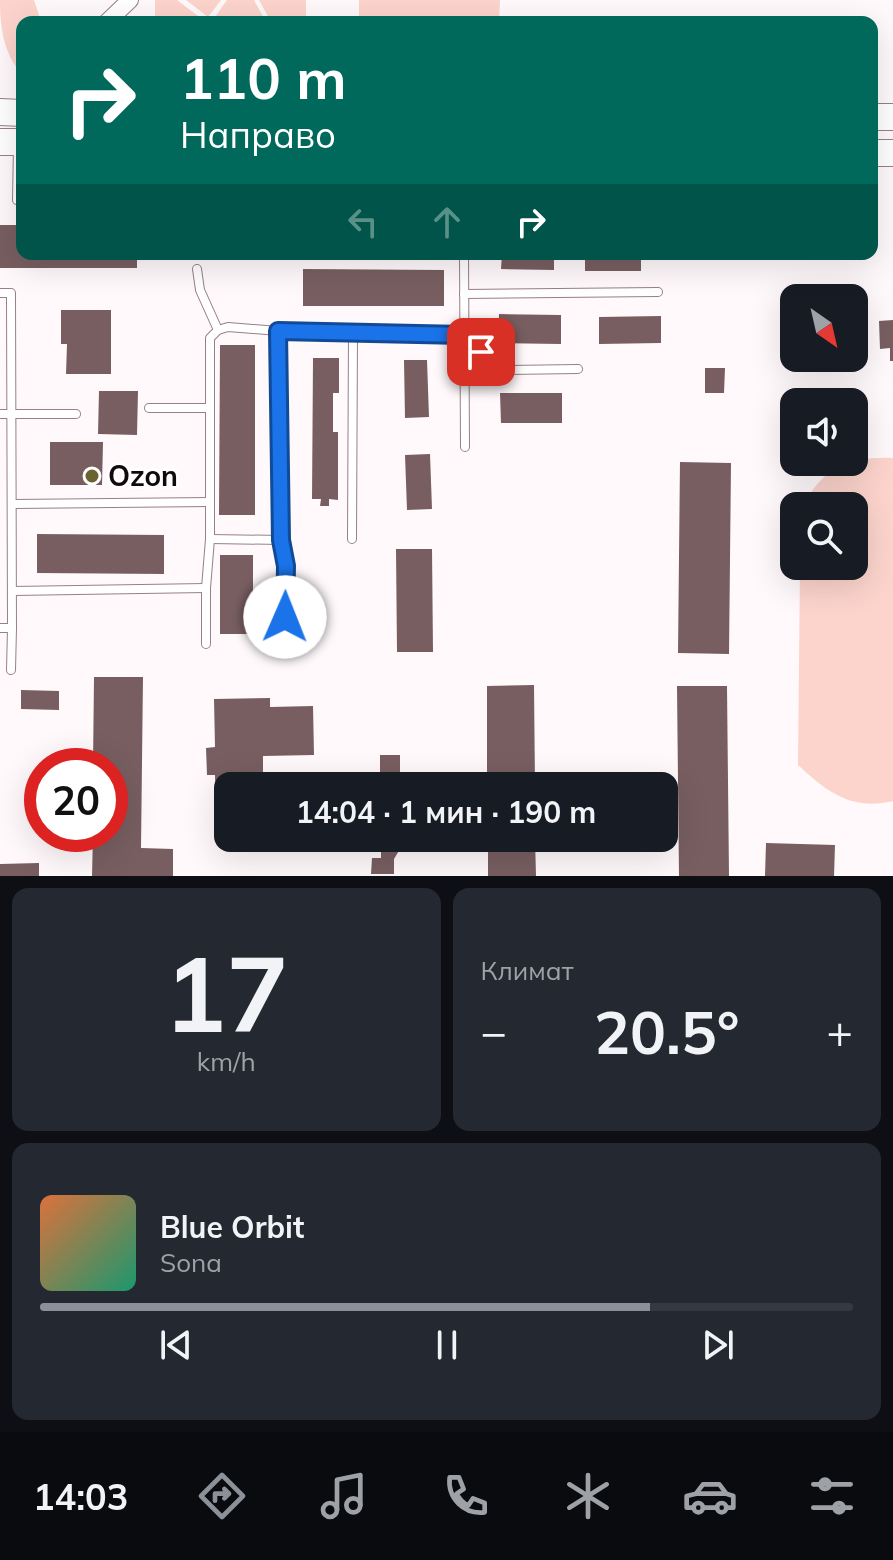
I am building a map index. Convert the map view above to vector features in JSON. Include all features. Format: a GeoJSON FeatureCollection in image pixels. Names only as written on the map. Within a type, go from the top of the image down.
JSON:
{"type":"FeatureCollection","features":[{"type":"Feature","properties":{"kind":"street"},"geometry":{"type":"LineString","coordinates":[[113,16],[130,0]]}},
{"type":"Feature","properties":{"kind":"lane"},"geometry":{"type":"LineString","coordinates":[[13,142],[16,186]]}},
{"type":"Feature","properties":{"kind":"lane"},"geometry":{"type":"LineString","coordinates":[[464,260],[465,447]]}},
{"type":"Feature","properties":{"kind":"lane"},"geometry":{"type":"LineString","coordinates":[[197,269],[200,290],[218,330]]}},
{"type":"Feature","properties":{"kind":"lane"},"geometry":{"type":"LineString","coordinates":[[464,294],[658,292]]}},
{"type":"Feature","properties":{"kind":"lane"},"geometry":{"type":"LineString","coordinates":[[0,293],[11,293],[11,670]]}},
{"type":"Feature","properties":{"kind":"lane"},"geometry":{"type":"LineString","coordinates":[[206,644],[210,539],[210,338],[218,330],[228,327],[464,335],[499,370],[578,369]]}},
{"type":"Feature","properties":{"kind":"lane"},"geometry":{"type":"LineString","coordinates":[[278,331],[281,540],[286,566],[285,643]]}},
{"type":"Feature","properties":{"kind":"lane"},"geometry":{"type":"LineString","coordinates":[[352,539],[353,333]]}},
{"type":"Feature","properties":{"kind":"lane"},"geometry":{"type":"LineString","coordinates":[[149,408],[210,408]]}},
{"type":"Feature","properties":{"kind":"lane"},"geometry":{"type":"LineString","coordinates":[[0,414],[76,414]]}},
{"type":"Feature","properties":{"kind":"lane"},"geometry":{"type":"LineString","coordinates":[[13,504],[210,502]]}},
{"type":"Feature","properties":{"kind":"lane"},"geometry":{"type":"LineString","coordinates":[[0,527],[12,527]]}},
{"type":"Feature","properties":{"kind":"lane"},"geometry":{"type":"LineString","coordinates":[[210,539],[281,540]]}},
{"type":"Feature","properties":{"kind":"lane"},"geometry":{"type":"LineString","coordinates":[[12,591],[206,588]]}},
{"type":"Feature","properties":{"kind":"lane"},"geometry":{"type":"LineString","coordinates":[[285,617],[321,617]]}},
{"type":"Feature","properties":{"kind":"lane"},"geometry":{"type":"LineString","coordinates":[[0,628],[12,628]]}},
{"type":"Feature","properties":{"kind":"shaded area"},"geometry":{"type":"Polygon","coordinates":[[[0,0],[34,0],[39,16],[16,16],[16,66],[9,55],[0,0]]]}},
{"type":"Feature","properties":{"kind":"shaded area"},"geometry":{"type":"Polygon","coordinates":[[[155,0],[177,0],[198,16],[155,16],[155,0]]]}},
{"type":"Feature","properties":{"kind":"shaded area"},"geometry":{"type":"Polygon","coordinates":[[[186,0],[221,0],[207,16],[186,0]]]}},
{"type":"Feature","properties":{"kind":"shaded area"},"geometry":{"type":"Polygon","coordinates":[[[227,0],[254,0],[263,16],[216,16],[227,0]]]}},
{"type":"Feature","properties":{"kind":"shaded area"},"geometry":{"type":"Polygon","coordinates":[[[259,0],[306,0],[306,16],[268,16],[259,0]]]}},
{"type":"Feature","properties":{"kind":"shaded area"},"geometry":{"type":"Polygon","coordinates":[[[359,0],[500,0],[499,16],[359,16],[359,0]]]}},
{"type":"Feature","properties":{"kind":"shaded area"},"geometry":{"type":"Polygon","coordinates":[[[893,458],[893,801],[865,803],[830,791],[798,765],[800,580],[868,580],[868,492],[812,492],[826,476],[868,476],[868,459],[893,458]]]}},
{"type":"Feature","properties":{"kind":"building"},"geometry":{"type":"Polygon","coordinates":[[[0,225],[16,225],[16,260],[137,260],[137,268],[0,268],[0,225]]]}},
{"type":"Feature","properties":{"kind":"building"},"geometry":{"type":"Polygon","coordinates":[[[502,260],[554,260],[554,270],[501,269],[502,260]]]}},
{"type":"Feature","properties":{"kind":"building"},"geometry":{"type":"Polygon","coordinates":[[[585,260],[641,260],[641,271],[585,271],[585,260]]]}},
{"type":"Feature","properties":{"kind":"building"},"geometry":{"type":"Polygon","coordinates":[[[303,269],[444,270],[444,306],[303,306],[303,269]]]}},
{"type":"Feature","properties":{"kind":"building"},"geometry":{"type":"Polygon","coordinates":[[[61,310],[111,310],[111,374],[66,374],[67,344],[61,344],[61,310]]]}},
{"type":"Feature","properties":{"kind":"building"},"geometry":{"type":"Polygon","coordinates":[[[499,314],[561,315],[561,344],[498,343],[499,314]]]}},
{"type":"Feature","properties":{"kind":"building"},"geometry":{"type":"Polygon","coordinates":[[[661,316],[661,343],[599,344],[599,317],[661,316]]]}},
{"type":"Feature","properties":{"kind":"building"},"geometry":{"type":"Polygon","coordinates":[[[893,320],[893,361],[890,361],[890,348],[880,349],[879,321],[893,320]]]}},
{"type":"Feature","properties":{"kind":"building"},"geometry":{"type":"Polygon","coordinates":[[[220,345],[255,345],[255,515],[219,515],[220,345]]]}},
{"type":"Feature","properties":{"kind":"building"},"geometry":{"type":"Polygon","coordinates":[[[313,358],[339,358],[339,393],[333,393],[333,432],[338,432],[338,500],[329,499],[329,506],[320,506],[321,499],[312,499],[313,358]]]}},
{"type":"Feature","properties":{"kind":"building"},"geometry":{"type":"Polygon","coordinates":[[[404,360],[427,360],[429,417],[405,418],[404,360]]]}},
{"type":"Feature","properties":{"kind":"building"},"geometry":{"type":"Polygon","coordinates":[[[705,368],[725,368],[724,393],[705,393],[705,368]]]}},
{"type":"Feature","properties":{"kind":"building"},"geometry":{"type":"Polygon","coordinates":[[[99,391],[138,391],[137,435],[98,434],[99,391]]]}},
{"type":"Feature","properties":{"kind":"building"},"geometry":{"type":"Polygon","coordinates":[[[500,393],[562,393],[562,423],[501,423],[500,393]]]}},
{"type":"Feature","properties":{"kind":"building"},"geometry":{"type":"Polygon","coordinates":[[[50,442],[103,442],[102,485],[50,485],[50,442]]]}},
{"type":"Feature","properties":{"kind":"building"},"geometry":{"type":"Polygon","coordinates":[[[430,454],[432,509],[407,510],[405,455],[430,454]]]}},
{"type":"Feature","properties":{"kind":"building"},"geometry":{"type":"Polygon","coordinates":[[[680,462],[731,463],[729,654],[678,653],[680,462]]]}},
{"type":"Feature","properties":{"kind":"building"},"geometry":{"type":"Polygon","coordinates":[[[37,534],[164,535],[164,574],[37,573],[37,534]]]}},
{"type":"Feature","properties":{"kind":"building"},"geometry":{"type":"Polygon","coordinates":[[[396,549],[432,549],[433,652],[397,652],[396,549]]]}},
{"type":"Feature","properties":{"kind":"building"},"geometry":{"type":"Polygon","coordinates":[[[220,555],[253,555],[253,634],[220,634],[220,555]]]}},
{"type":"Feature","properties":{"kind":"building"},"geometry":{"type":"Polygon","coordinates":[[[94,677],[143,677],[141,848],[173,849],[173,876],[92,876],[93,852],[128,852],[128,748],[93,748],[94,677]]]}},
{"type":"Feature","properties":{"kind":"building"},"geometry":{"type":"Polygon","coordinates":[[[534,685],[535,772],[487,772],[487,686],[534,685]]]}},
{"type":"Feature","properties":{"kind":"building"},"geometry":{"type":"Polygon","coordinates":[[[677,686],[727,686],[729,876],[679,876],[677,686]]]}},
{"type":"Feature","properties":{"kind":"building"},"geometry":{"type":"Polygon","coordinates":[[[21,690],[59,691],[59,710],[21,709],[21,690]]]}},
{"type":"Feature","properties":{"kind":"building"},"geometry":{"type":"Polygon","coordinates":[[[270,698],[270,707],[313,706],[314,755],[263,756],[263,772],[214,772],[214,775],[207,775],[206,748],[215,747],[214,699],[270,698]]]}},
{"type":"Feature","properties":{"kind":"building"},"geometry":{"type":"Polygon","coordinates":[[[380,755],[400,755],[400,772],[380,772],[380,755]]]}},
{"type":"Feature","properties":{"kind":"building"},"geometry":{"type":"Polygon","coordinates":[[[766,843],[835,845],[834,876],[765,876],[766,843]]]}},
{"type":"Feature","properties":{"kind":"building"},"geometry":{"type":"Polygon","coordinates":[[[381,852],[398,852],[394,859],[394,874],[371,874],[372,858],[381,858],[381,852]]]}},
{"type":"Feature","properties":{"kind":"building"},"geometry":{"type":"Polygon","coordinates":[[[488,852],[535,852],[536,876],[488,876],[488,852]]]}},
{"type":"Feature","properties":{"kind":"building"},"geometry":{"type":"Polygon","coordinates":[[[39,863],[39,876],[0,876],[0,864],[39,863]]]}},
{"type":"Feature","properties":{"kind":"place","name":"Ozon"},"geometry":{"type":"Point","coordinates":[92,476]}},
{"type":"Feature","properties":{"kind":"route"},"geometry":{"type":"LineString","coordinates":[[285,617],[278,331],[464,335],[481,352]]}}]}
